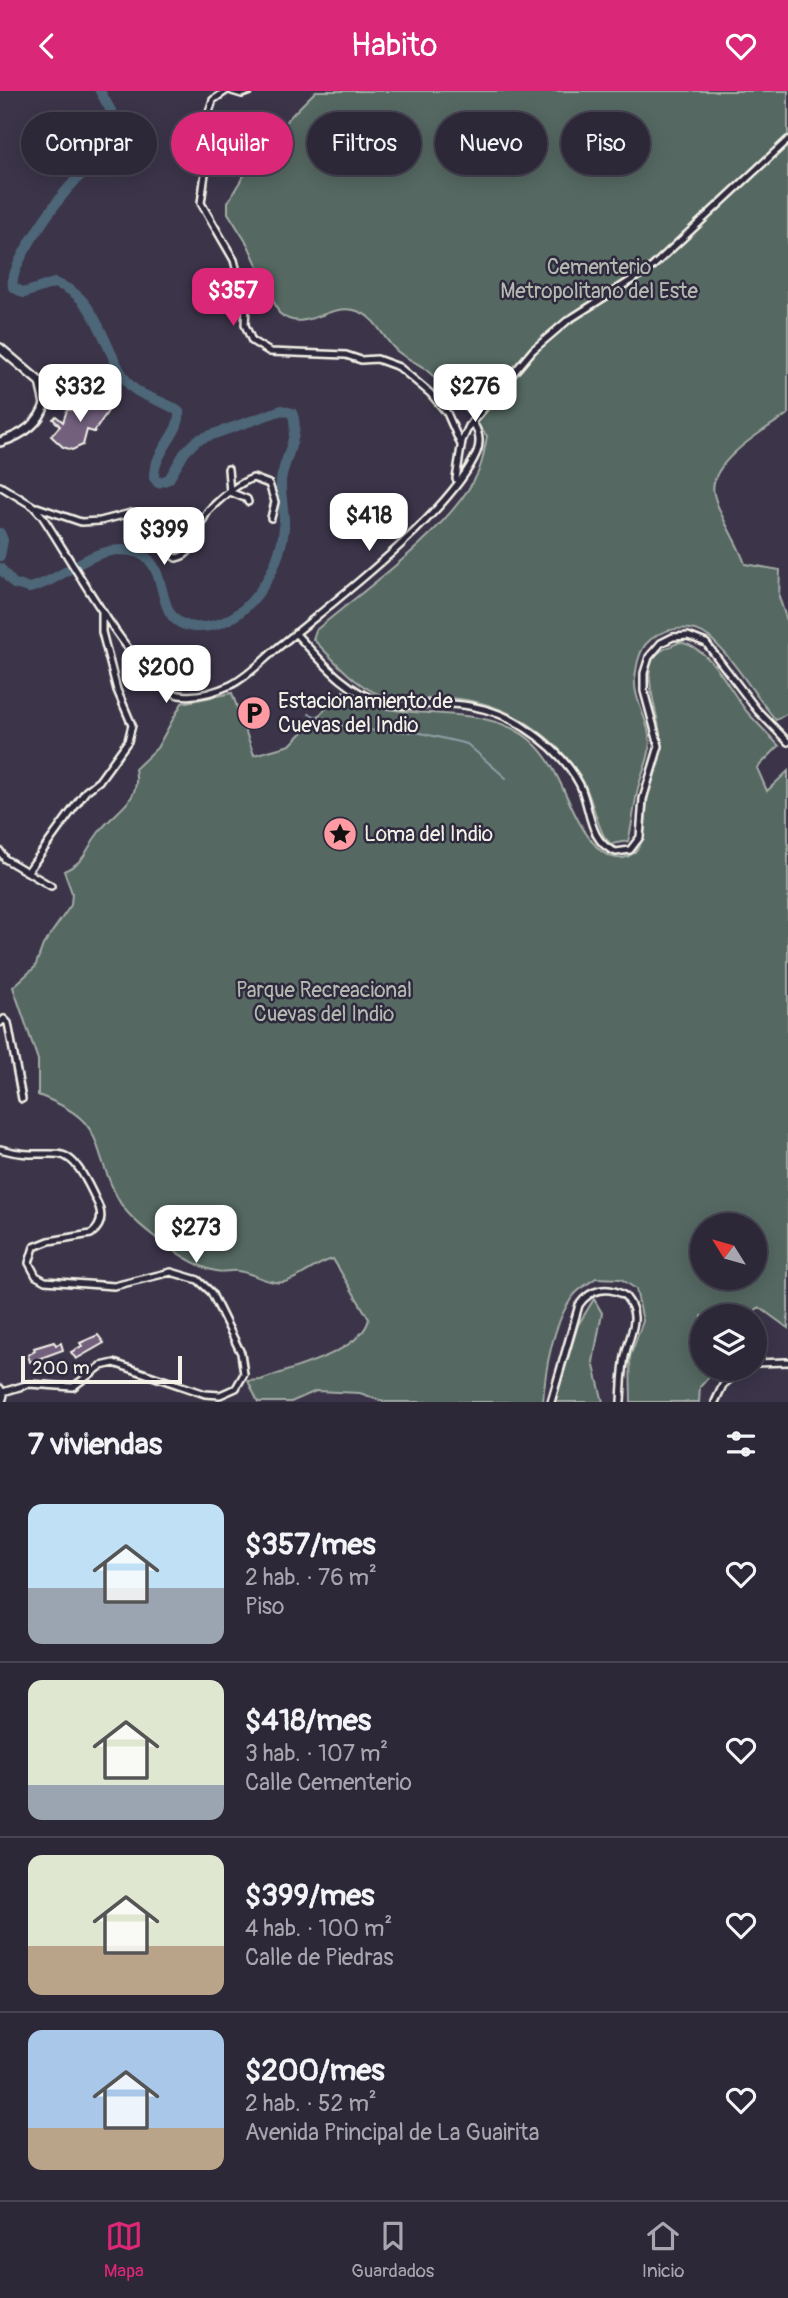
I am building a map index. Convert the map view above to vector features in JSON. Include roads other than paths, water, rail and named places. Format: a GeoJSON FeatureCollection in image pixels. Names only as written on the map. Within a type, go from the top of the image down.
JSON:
{"type":"FeatureCollection","features":[{"type":"Feature","properties":{"kind":"street"},"geometry":{"type":"LineString","coordinates":[[226,91],[213,100],[208,115],[207,159],[201,203],[234,260],[246,307],[245,325],[252,341],[270,352],[346,355],[361,360],[377,359],[400,367],[430,393],[447,413],[461,443]]}},
{"type":"Feature","properties":{"kind":"street"},"geometry":{"type":"LineString","coordinates":[[232,91],[242,94],[250,91]]}},
{"type":"Feature","properties":{"kind":"street"},"geometry":{"type":"LineString","coordinates":[[455,485],[461,443],[472,422],[549,334],[652,267],[788,140]]}},
{"type":"Feature","properties":{"kind":"street"},"geometry":{"type":"LineString","coordinates":[[0,348],[40,382],[46,404],[33,424],[18,436],[0,442]]}},
{"type":"Feature","properties":{"kind":"street"},"geometry":{"type":"LineString","coordinates":[[34,506],[102,612],[161,685],[171,693],[206,694],[231,685],[407,538],[455,485],[478,446],[479,432],[472,422]]}},
{"type":"Feature","properties":{"kind":"street"},"geometry":{"type":"LineString","coordinates":[[461,443],[472,437],[478,446]]}},
{"type":"Feature","properties":{"kind":"street"},"geometry":{"type":"LineString","coordinates":[[228,469],[230,492]]}},
{"type":"Feature","properties":{"kind":"street"},"geometry":{"type":"LineString","coordinates":[[0,486],[34,506],[80,523],[131,513],[141,518],[168,554],[176,558],[184,557],[189,551],[210,509],[253,478],[269,484],[275,502],[271,518]]}},
{"type":"Feature","properties":{"kind":"street"},"geometry":{"type":"LineString","coordinates":[[230,492],[247,499],[248,502]]}},
{"type":"Feature","properties":{"kind":"street"},"geometry":{"type":"LineString","coordinates":[[28,871],[86,791],[99,781],[128,741],[132,725],[111,669],[102,632],[102,612]]}},
{"type":"Feature","properties":{"kind":"street"},"geometry":{"type":"LineString","coordinates":[[295,633],[337,677],[380,702],[467,706],[495,712],[524,726],[543,740],[568,767],[581,787],[597,838],[616,852],[630,851],[640,837],[643,799],[659,746],[644,691],[644,673],[649,657],[661,643],[673,637],[688,636],[706,643],[757,711],[788,743]]}},
{"type":"Feature","properties":{"kind":"street"},"geometry":{"type":"LineString","coordinates":[[0,851],[5,859],[51,886]]}},
{"type":"Feature","properties":{"kind":"street"},"geometry":{"type":"LineString","coordinates":[[0,1023],[5,1019],[8,1023],[22,1099]]}},
{"type":"Feature","properties":{"kind":"street"},"geometry":{"type":"LineString","coordinates":[[0,1149],[64,1154],[74,1159],[101,1211],[99,1224],[91,1234],[48,1241],[34,1247],[29,1263],[36,1276],[45,1281],[114,1286],[171,1272],[188,1276],[211,1292],[241,1353],[245,1368],[236,1388],[220,1395],[205,1394],[114,1363],[101,1366],[73,1387],[29,1384],[2,1390],[2,1402]]}},
{"type":"Feature","properties":{"kind":"street"},"geometry":{"type":"LineString","coordinates":[[551,1402],[579,1305],[590,1294],[605,1290],[625,1296],[635,1315],[634,1330],[625,1353],[621,1402]]}},
{"type":"Feature","properties":{"kind":"street"},"geometry":{"type":"LineString","coordinates":[[767,1360],[788,1362]]}},
{"type":"Feature","properties":{"kind":"street"},"geometry":{"type":"LineString","coordinates":[[715,1402],[728,1381]]}},
{"type":"Feature","properties":{"kind":"waterway"},"geometry":{"type":"LineString","coordinates":[[0,568],[14,584],[29,588],[109,551],[122,550],[140,554],[151,562],[158,574],[170,614],[180,623],[195,627],[213,625],[244,609],[267,579],[281,545],[284,528],[281,480],[293,437],[292,413],[282,410],[197,440],[185,452],[169,479],[158,483],[154,478],[155,469],[179,420],[179,412],[139,392],[128,383],[91,311],[69,289],[54,283],[24,293],[13,287],[18,264],[46,217],[73,183],[110,149],[119,136],[120,127],[100,91]]}},
{"type":"Feature","properties":{"kind":"waterway"},"geometry":{"type":"LineString","coordinates":[[0,533],[3,540],[0,556]]}},
{"type":"Feature","properties":{"kind":"waterway"},"geometry":{"type":"LineString","coordinates":[[309,714],[356,730],[416,732],[467,744],[506,778]]}},
{"type":"Feature","properties":{"kind":"place","name":"Estacionamiento de Cuevas del Indio"},"geometry":{"type":"Point","coordinates":[254,713]}},
{"type":"Feature","properties":{"kind":"place","name":"Loma del Indio"},"geometry":{"type":"Point","coordinates":[340,834]}},
{"type":"Feature","properties":{"kind":"park label","name":"Cementerio Metropolitano del Este"},"geometry":{"type":"Point","coordinates":[599,279]}},
{"type":"Feature","properties":{"kind":"park label","name":"Parque Recreacional Cuevas del Indio"},"geometry":{"type":"Point","coordinates":[324,1002]}}]}
